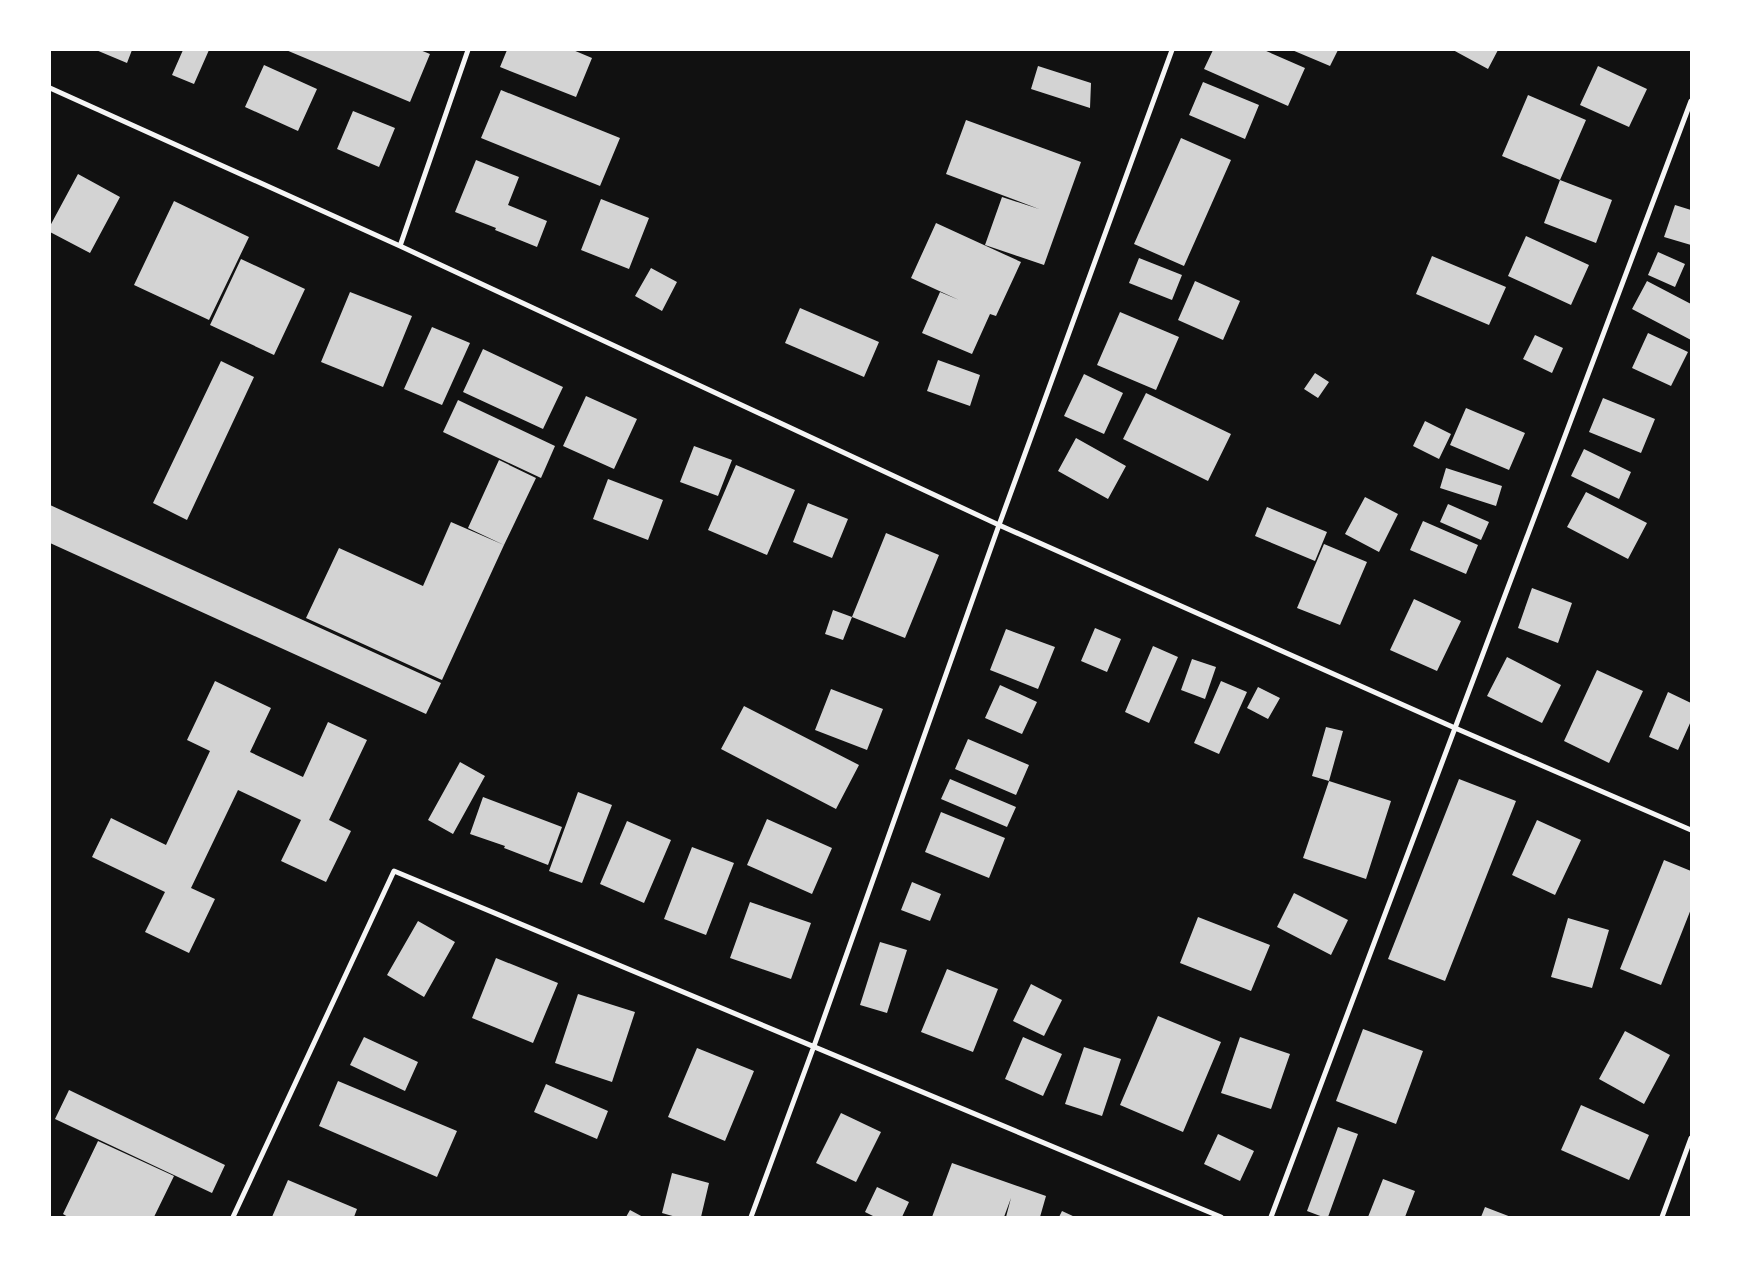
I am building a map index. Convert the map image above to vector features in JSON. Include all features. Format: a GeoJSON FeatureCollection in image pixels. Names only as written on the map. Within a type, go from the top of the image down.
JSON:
{"type":"FeatureCollection","features":[{"type":"Feature","properties":{"kind":"street"},"geometry":{"type":"LineString","coordinates":[[400,246],[468,50]]}},
{"type":"Feature","properties":{"kind":"street"},"geometry":{"type":"LineString","coordinates":[[751,1217],[814,1046],[999,525],[1172,50]]}},
{"type":"Feature","properties":{"kind":"street"},"geometry":{"type":"LineString","coordinates":[[50,88],[400,246],[999,525],[1455,728],[1691,830]]}},
{"type":"Feature","properties":{"kind":"street"},"geometry":{"type":"LineString","coordinates":[[1271,1217],[1691,101]]}},
{"type":"Feature","properties":{"kind":"street"},"geometry":{"type":"LineString","coordinates":[[233,1217],[394,871],[1220,1217]]}},
{"type":"Feature","properties":{"kind":"street"},"geometry":{"type":"LineString","coordinates":[[1662,1217],[1691,1138]]}},
{"type":"Feature","properties":{"kind":"building"},"geometry":{"type":"Polygon","coordinates":[[[96,50],[132,50],[127,63],[96,50]]]}},
{"type":"Feature","properties":{"kind":"building"},"geometry":{"type":"Polygon","coordinates":[[[183,50],[209,50],[194,84],[172,75],[183,50]]]}},
{"type":"Feature","properties":{"kind":"building"},"geometry":{"type":"Polygon","coordinates":[[[286,50],[420,50],[430,54],[410,102],[286,50]]]}},
{"type":"Feature","properties":{"kind":"building"},"geometry":{"type":"Polygon","coordinates":[[[507,50],[573,50],[592,58],[576,97],[500,67],[507,50]]]}},
{"type":"Feature","properties":{"kind":"building"},"geometry":{"type":"Polygon","coordinates":[[[1213,50],[1264,50],[1305,68],[1288,106],[1204,69],[1213,50]]]}},
{"type":"Feature","properties":{"kind":"building"},"geometry":{"type":"Polygon","coordinates":[[[1292,50],[1338,50],[1330,66],[1292,50]]]}},
{"type":"Feature","properties":{"kind":"building"},"geometry":{"type":"Polygon","coordinates":[[[1453,50],[1498,50],[1488,69],[1453,50]]]}},
{"type":"Feature","properties":{"kind":"building"},"geometry":{"type":"Polygon","coordinates":[[[264,65],[317,89],[298,131],[245,107],[264,65]]]}},
{"type":"Feature","properties":{"kind":"building"},"geometry":{"type":"Polygon","coordinates":[[[1038,66],[1091,83],[1090,108],[1031,89],[1038,66]]]}},
{"type":"Feature","properties":{"kind":"building"},"geometry":{"type":"Polygon","coordinates":[[[1598,66],[1647,89],[1629,127],[1580,105],[1598,66]]]}},
{"type":"Feature","properties":{"kind":"building"},"geometry":{"type":"Polygon","coordinates":[[[1203,82],[1259,105],[1245,139],[1189,115],[1203,82]]]}},
{"type":"Feature","properties":{"kind":"building"},"geometry":{"type":"Polygon","coordinates":[[[501,90],[620,138],[600,186],[481,138],[501,90]]]}},
{"type":"Feature","properties":{"kind":"building"},"geometry":{"type":"Polygon","coordinates":[[[1528,95],[1586,120],[1560,180],[1502,156],[1528,95]]]}},
{"type":"Feature","properties":{"kind":"building"},"geometry":{"type":"Polygon","coordinates":[[[353,111],[395,128],[379,167],[337,149],[353,111]]]}},
{"type":"Feature","properties":{"kind":"building"},"geometry":{"type":"Polygon","coordinates":[[[966,120],[1081,162],[1044,265],[985,245],[1002,197],[1039,209],[946,174],[966,120]]]}},
{"type":"Feature","properties":{"kind":"building"},"geometry":{"type":"Polygon","coordinates":[[[1181,138],[1231,160],[1184,266],[1134,244],[1181,138]]]}},
{"type":"Feature","properties":{"kind":"building"},"geometry":{"type":"Polygon","coordinates":[[[476,160],[519,177],[508,205],[547,221],[537,247],[455,212],[476,160]]]}},
{"type":"Feature","properties":{"kind":"building"},"geometry":{"type":"Polygon","coordinates":[[[78,174],[120,197],[90,253],[50,232],[50,226],[78,174]]]}},
{"type":"Feature","properties":{"kind":"building"},"geometry":{"type":"Polygon","coordinates":[[[1560,180],[1612,200],[1596,243],[1544,223],[1560,180]]]}},
{"type":"Feature","properties":{"kind":"building"},"geometry":{"type":"Polygon","coordinates":[[[601,199],[649,218],[629,269],[581,250],[601,199]]]}},
{"type":"Feature","properties":{"kind":"building"},"geometry":{"type":"Polygon","coordinates":[[[174,201],[249,237],[209,320],[134,285],[174,201]]]}},
{"type":"Feature","properties":{"kind":"building"},"geometry":{"type":"Polygon","coordinates":[[[1675,205],[1691,210],[1691,245],[1664,237],[1675,205]]]}},
{"type":"Feature","properties":{"kind":"building"},"geometry":{"type":"Polygon","coordinates":[[[936,223],[1021,262],[996,316],[990,314],[972,354],[922,333],[940,292],[959,300],[911,278],[936,223]]]}},
{"type":"Feature","properties":{"kind":"building"},"geometry":{"type":"Polygon","coordinates":[[[1526,236],[1589,265],[1571,305],[1508,276],[1526,236]]]}},
{"type":"Feature","properties":{"kind":"building"},"geometry":{"type":"Polygon","coordinates":[[[1658,252],[1685,264],[1675,287],[1648,275],[1658,252]]]}},
{"type":"Feature","properties":{"kind":"building"},"geometry":{"type":"Polygon","coordinates":[[[1432,256],[1506,287],[1489,325],[1416,294],[1432,256]]]}},
{"type":"Feature","properties":{"kind":"building"},"geometry":{"type":"Polygon","coordinates":[[[1139,258],[1182,275],[1172,300],[1129,283],[1139,258]]]}},
{"type":"Feature","properties":{"kind":"building"},"geometry":{"type":"Polygon","coordinates":[[[241,259],[305,289],[274,355],[210,325],[241,259]]]}},
{"type":"Feature","properties":{"kind":"building"},"geometry":{"type":"Polygon","coordinates":[[[651,268],[677,282],[662,311],[635,296],[651,268]]]}},
{"type":"Feature","properties":{"kind":"building"},"geometry":{"type":"Polygon","coordinates":[[[1195,281],[1240,301],[1223,340],[1178,320],[1195,281]]]}},
{"type":"Feature","properties":{"kind":"building"},"geometry":{"type":"Polygon","coordinates":[[[1647,281],[1691,304],[1691,340],[1632,309],[1647,281]]]}},
{"type":"Feature","properties":{"kind":"building"},"geometry":{"type":"Polygon","coordinates":[[[350,292],[412,316],[383,387],[321,362],[350,292]]]}},
{"type":"Feature","properties":{"kind":"building"},"geometry":{"type":"Polygon","coordinates":[[[800,308],[879,342],[864,377],[785,343],[800,308]]]}},
{"type":"Feature","properties":{"kind":"building"},"geometry":{"type":"Polygon","coordinates":[[[1120,312],[1179,337],[1156,390],[1097,365],[1120,312]]]}},
{"type":"Feature","properties":{"kind":"building"},"geometry":{"type":"Polygon","coordinates":[[[432,327],[470,343],[442,405],[404,389],[432,327]]]}},
{"type":"Feature","properties":{"kind":"building"},"geometry":{"type":"Polygon","coordinates":[[[1648,333],[1688,352],[1671,386],[1632,368],[1648,333]]]}},
{"type":"Feature","properties":{"kind":"building"},"geometry":{"type":"Polygon","coordinates":[[[1535,335],[1563,348],[1552,373],[1523,359],[1535,335]]]}},
{"type":"Feature","properties":{"kind":"building"},"geometry":{"type":"Polygon","coordinates":[[[483,349],[563,387],[543,429],[463,392],[483,349]]]}},
{"type":"Feature","properties":{"kind":"building"},"geometry":{"type":"Polygon","coordinates":[[[938,360],[980,375],[970,406],[927,391],[938,360]]]}},
{"type":"Feature","properties":{"kind":"building"},"geometry":{"type":"Polygon","coordinates":[[[221,361],[254,377],[187,520],[153,503],[221,361]]]}},
{"type":"Feature","properties":{"kind":"building"},"geometry":{"type":"Polygon","coordinates":[[[1315,373],[1329,382],[1318,398],[1304,389],[1315,373]]]}},
{"type":"Feature","properties":{"kind":"building"},"geometry":{"type":"Polygon","coordinates":[[[1084,374],[1123,393],[1104,434],[1064,416],[1084,374]]]}},
{"type":"Feature","properties":{"kind":"building"},"geometry":{"type":"Polygon","coordinates":[[[1146,393],[1231,434],[1208,481],[1123,439],[1146,393]]]}},
{"type":"Feature","properties":{"kind":"building"},"geometry":{"type":"Polygon","coordinates":[[[586,396],[637,419],[614,469],[563,446],[586,396]]]}},
{"type":"Feature","properties":{"kind":"building"},"geometry":{"type":"Polygon","coordinates":[[[1603,398],[1655,419],[1641,453],[1589,432],[1603,398]]]}},
{"type":"Feature","properties":{"kind":"building"},"geometry":{"type":"Polygon","coordinates":[[[458,400],[555,446],[541,478],[443,432],[458,400]]]}},
{"type":"Feature","properties":{"kind":"building"},"geometry":{"type":"Polygon","coordinates":[[[1466,408],[1525,433],[1509,470],[1450,445],[1466,408]]]}},
{"type":"Feature","properties":{"kind":"building"},"geometry":{"type":"Polygon","coordinates":[[[1425,421],[1451,434],[1439,459],[1413,446],[1425,421]]]}},
{"type":"Feature","properties":{"kind":"building"},"geometry":{"type":"Polygon","coordinates":[[[1076,438],[1126,466],[1108,499],[1058,471],[1076,438]]]}},
{"type":"Feature","properties":{"kind":"building"},"geometry":{"type":"Polygon","coordinates":[[[694,446],[732,460],[718,496],[680,482],[694,446]]]}},
{"type":"Feature","properties":{"kind":"building"},"geometry":{"type":"Polygon","coordinates":[[[1584,449],[1631,472],[1619,499],[1571,476],[1584,449]]]}},
{"type":"Feature","properties":{"kind":"building"},"geometry":{"type":"Polygon","coordinates":[[[499,460],[536,478],[504,545],[468,528],[499,460]]]}},
{"type":"Feature","properties":{"kind":"building"},"geometry":{"type":"Polygon","coordinates":[[[736,465],[795,490],[767,555],[708,530],[736,465]]]}},
{"type":"Feature","properties":{"kind":"building"},"geometry":{"type":"Polygon","coordinates":[[[1446,468],[1502,486],[1496,506],[1440,488],[1446,468]]]}},
{"type":"Feature","properties":{"kind":"building"},"geometry":{"type":"Polygon","coordinates":[[[608,479],[663,500],[648,540],[593,519],[608,479]]]}},
{"type":"Feature","properties":{"kind":"building"},"geometry":{"type":"Polygon","coordinates":[[[1586,492],[1647,523],[1628,559],[1567,527],[1586,492]]]}},
{"type":"Feature","properties":{"kind":"building"},"geometry":{"type":"Polygon","coordinates":[[[1365,497],[1398,514],[1379,552],[1345,534],[1365,497]]]}},
{"type":"Feature","properties":{"kind":"building"},"geometry":{"type":"Polygon","coordinates":[[[808,503],[848,519],[832,558],[793,542],[808,503]]]}},
{"type":"Feature","properties":{"kind":"building"},"geometry":{"type":"Polygon","coordinates":[[[1448,504],[1489,522],[1481,540],[1440,522],[1448,504]]]}},
{"type":"Feature","properties":{"kind":"building"},"geometry":{"type":"Polygon","coordinates":[[[50,505],[441,683],[426,714],[50,543],[50,505]]]}},
{"type":"Feature","properties":{"kind":"building"},"geometry":{"type":"Polygon","coordinates":[[[1267,507],[1327,532],[1315,561],[1255,536],[1267,507]]]}},
{"type":"Feature","properties":{"kind":"building"},"geometry":{"type":"Polygon","coordinates":[[[1423,521],[1478,545],[1466,574],[1410,550],[1423,521]]]}},
{"type":"Feature","properties":{"kind":"building"},"geometry":{"type":"Polygon","coordinates":[[[451,522],[504,545],[442,680],[306,618],[339,548],[423,586],[451,522]]]}},
{"type":"Feature","properties":{"kind":"building"},"geometry":{"type":"Polygon","coordinates":[[[886,533],[939,555],[905,638],[852,617],[886,533]]]}},
{"type":"Feature","properties":{"kind":"building"},"geometry":{"type":"Polygon","coordinates":[[[1324,544],[1367,562],[1340,625],[1297,608],[1324,544]]]}},
{"type":"Feature","properties":{"kind":"building"},"geometry":{"type":"Polygon","coordinates":[[[1532,588],[1572,603],[1558,643],[1518,628],[1532,588]]]}},
{"type":"Feature","properties":{"kind":"building"},"geometry":{"type":"Polygon","coordinates":[[[1414,599],[1461,621],[1437,671],[1390,650],[1414,599]]]}},
{"type":"Feature","properties":{"kind":"building"},"geometry":{"type":"Polygon","coordinates":[[[833,610],[852,617],[843,640],[825,634],[833,610]]]}},
{"type":"Feature","properties":{"kind":"building"},"geometry":{"type":"Polygon","coordinates":[[[1095,628],[1121,639],[1107,672],[1081,661],[1095,628]]]}},
{"type":"Feature","properties":{"kind":"building"},"geometry":{"type":"Polygon","coordinates":[[[1006,629],[1055,647],[1038,689],[990,670],[1006,629]]]}},
{"type":"Feature","properties":{"kind":"building"},"geometry":{"type":"Polygon","coordinates":[[[1153,646],[1178,657],[1149,723],[1125,712],[1153,646]]]}},
{"type":"Feature","properties":{"kind":"building"},"geometry":{"type":"Polygon","coordinates":[[[1507,657],[1561,685],[1542,723],[1487,696],[1507,657]]]}},
{"type":"Feature","properties":{"kind":"building"},"geometry":{"type":"Polygon","coordinates":[[[1192,659],[1216,667],[1205,699],[1181,690],[1192,659]]]}},
{"type":"Feature","properties":{"kind":"building"},"geometry":{"type":"Polygon","coordinates":[[[1597,670],[1643,691],[1609,763],[1564,741],[1597,670]]]}},
{"type":"Feature","properties":{"kind":"building"},"geometry":{"type":"Polygon","coordinates":[[[215,681],[271,708],[250,752],[303,777],[328,722],[367,740],[329,820],[351,831],[326,882],[281,861],[301,820],[238,790],[191,888],[215,899],[189,953],[145,932],[165,892],[92,857],[111,818],[166,845],[210,751],[187,740],[215,681]]]}},
{"type":"Feature","properties":{"kind":"building"},"geometry":{"type":"Polygon","coordinates":[[[1221,681],[1247,692],[1219,754],[1194,743],[1221,681]]]}},
{"type":"Feature","properties":{"kind":"building"},"geometry":{"type":"Polygon","coordinates":[[[1000,685],[1037,702],[1022,734],[985,718],[1000,685]]]}},
{"type":"Feature","properties":{"kind":"building"},"geometry":{"type":"Polygon","coordinates":[[[1258,687],[1280,698],[1268,719],[1247,708],[1258,687]]]}},
{"type":"Feature","properties":{"kind":"building"},"geometry":{"type":"Polygon","coordinates":[[[831,689],[883,709],[867,750],[815,730],[831,689]]]}},
{"type":"Feature","properties":{"kind":"building"},"geometry":{"type":"Polygon","coordinates":[[[1668,692],[1691,703],[1691,721],[1678,750],[1649,737],[1668,692]]]}},
{"type":"Feature","properties":{"kind":"building"},"geometry":{"type":"Polygon","coordinates":[[[744,706],[859,765],[836,809],[721,749],[744,706]]]}},
{"type":"Feature","properties":{"kind":"building"},"geometry":{"type":"Polygon","coordinates":[[[1326,727],[1343,731],[1329,781],[1312,776],[1326,727]]]}},
{"type":"Feature","properties":{"kind":"building"},"geometry":{"type":"Polygon","coordinates":[[[968,739],[1029,765],[1016,795],[955,769],[968,739]]]}},
{"type":"Feature","properties":{"kind":"building"},"geometry":{"type":"Polygon","coordinates":[[[460,762],[485,776],[453,834],[428,820],[460,762]]]}},
{"type":"Feature","properties":{"kind":"building"},"geometry":{"type":"Polygon","coordinates":[[[950,779],[1016,807],[1007,827],[941,799],[950,779]]]}},
{"type":"Feature","properties":{"kind":"building"},"geometry":{"type":"Polygon","coordinates":[[[1459,779],[1516,801],[1445,981],[1388,959],[1459,779]]]}},
{"type":"Feature","properties":{"kind":"building"},"geometry":{"type":"Polygon","coordinates":[[[1329,781],[1391,801],[1366,879],[1303,858],[1329,781]]]}},
{"type":"Feature","properties":{"kind":"building"},"geometry":{"type":"Polygon","coordinates":[[[578,792],[612,805],[582,883],[549,871],[578,792]]]}},
{"type":"Feature","properties":{"kind":"building"},"geometry":{"type":"Polygon","coordinates":[[[483,797],[562,827],[548,865],[504,848],[505,846],[470,834],[483,797]]]}},
{"type":"Feature","properties":{"kind":"building"},"geometry":{"type":"Polygon","coordinates":[[[941,812],[1005,838],[989,878],[925,852],[941,812]]]}},
{"type":"Feature","properties":{"kind":"building"},"geometry":{"type":"Polygon","coordinates":[[[767,819],[832,848],[812,894],[747,865],[767,819]]]}},
{"type":"Feature","properties":{"kind":"building"},"geometry":{"type":"Polygon","coordinates":[[[1537,820],[1581,840],[1555,895],[1512,875],[1537,820]]]}},
{"type":"Feature","properties":{"kind":"building"},"geometry":{"type":"Polygon","coordinates":[[[627,821],[671,840],[644,903],[600,884],[627,821]]]}},
{"type":"Feature","properties":{"kind":"building"},"geometry":{"type":"Polygon","coordinates":[[[692,847],[734,863],[706,935],[664,919],[692,847]]]}},
{"type":"Feature","properties":{"kind":"building"},"geometry":{"type":"Polygon","coordinates":[[[1664,860],[1691,871],[1691,909],[1661,985],[1620,969],[1664,860]]]}},
{"type":"Feature","properties":{"kind":"building"},"geometry":{"type":"Polygon","coordinates":[[[912,882],[941,894],[930,921],[901,910],[912,882]]]}},
{"type":"Feature","properties":{"kind":"building"},"geometry":{"type":"Polygon","coordinates":[[[1294,893],[1348,920],[1331,955],[1277,927],[1294,893]]]}},
{"type":"Feature","properties":{"kind":"building"},"geometry":{"type":"Polygon","coordinates":[[[750,902],[811,923],[791,979],[730,958],[750,902]]]}},
{"type":"Feature","properties":{"kind":"building"},"geometry":{"type":"Polygon","coordinates":[[[1198,917],[1270,945],[1251,991],[1180,963],[1198,917]]]}},
{"type":"Feature","properties":{"kind":"building"},"geometry":{"type":"Polygon","coordinates":[[[1568,918],[1609,930],[1592,988],[1551,977],[1568,918]]]}},
{"type":"Feature","properties":{"kind":"building"},"geometry":{"type":"Polygon","coordinates":[[[418,921],[455,942],[424,997],[387,975],[418,921]]]}},
{"type":"Feature","properties":{"kind":"building"},"geometry":{"type":"Polygon","coordinates":[[[880,942],[907,950],[887,1013],[860,1005],[880,942]]]}},
{"type":"Feature","properties":{"kind":"building"},"geometry":{"type":"Polygon","coordinates":[[[496,958],[558,983],[533,1043],[472,1018],[496,958]]]}},
{"type":"Feature","properties":{"kind":"building"},"geometry":{"type":"Polygon","coordinates":[[[947,969],[998,989],[973,1052],[921,1032],[947,969]]]}},
{"type":"Feature","properties":{"kind":"building"},"geometry":{"type":"Polygon","coordinates":[[[1031,984],[1062,1000],[1044,1036],[1013,1021],[1031,984]]]}},
{"type":"Feature","properties":{"kind":"building"},"geometry":{"type":"Polygon","coordinates":[[[578,994],[635,1012],[612,1082],[555,1063],[578,994]]]}},
{"type":"Feature","properties":{"kind":"building"},"geometry":{"type":"Polygon","coordinates":[[[1158,1016],[1221,1042],[1183,1132],[1120,1105],[1158,1016]]]}},
{"type":"Feature","properties":{"kind":"building"},"geometry":{"type":"Polygon","coordinates":[[[1363,1029],[1423,1051],[1396,1124],[1336,1101],[1363,1029]]]}},
{"type":"Feature","properties":{"kind":"building"},"geometry":{"type":"Polygon","coordinates":[[[1625,1031],[1670,1055],[1644,1104],[1599,1079],[1625,1031]]]}},
{"type":"Feature","properties":{"kind":"building"},"geometry":{"type":"Polygon","coordinates":[[[364,1037],[418,1062],[405,1091],[350,1065],[364,1037]]]}},
{"type":"Feature","properties":{"kind":"building"},"geometry":{"type":"Polygon","coordinates":[[[1023,1037],[1062,1054],[1043,1096],[1005,1079],[1023,1037]]]}},
{"type":"Feature","properties":{"kind":"building"},"geometry":{"type":"Polygon","coordinates":[[[1240,1037],[1290,1054],[1271,1109],[1221,1093],[1240,1037]]]}},
{"type":"Feature","properties":{"kind":"building"},"geometry":{"type":"Polygon","coordinates":[[[1084,1047],[1121,1059],[1102,1116],[1065,1104],[1084,1047]]]}},
{"type":"Feature","properties":{"kind":"building"},"geometry":{"type":"Polygon","coordinates":[[[697,1048],[754,1071],[725,1141],[668,1117],[697,1048]]]}},
{"type":"Feature","properties":{"kind":"building"},"geometry":{"type":"Polygon","coordinates":[[[338,1081],[457,1131],[437,1177],[319,1126],[338,1081]]]}},
{"type":"Feature","properties":{"kind":"building"},"geometry":{"type":"Polygon","coordinates":[[[546,1084],[608,1111],[597,1139],[534,1112],[546,1084]]]}},
{"type":"Feature","properties":{"kind":"building"},"geometry":{"type":"Polygon","coordinates":[[[69,1090],[225,1165],[212,1193],[55,1119],[69,1090]]]}},
{"type":"Feature","properties":{"kind":"building"},"geometry":{"type":"Polygon","coordinates":[[[1581,1105],[1649,1135],[1629,1180],[1561,1150],[1581,1105]]]}},
{"type":"Feature","properties":{"kind":"building"},"geometry":{"type":"Polygon","coordinates":[[[841,1113],[881,1132],[856,1182],[816,1163],[841,1113]]]}},
{"type":"Feature","properties":{"kind":"building"},"geometry":{"type":"Polygon","coordinates":[[[1338,1127],[1358,1134],[1328,1217],[1323,1217],[1307,1211],[1338,1127]]]}},
{"type":"Feature","properties":{"kind":"building"},"geometry":{"type":"Polygon","coordinates":[[[1218,1134],[1254,1151],[1240,1181],[1204,1164],[1218,1134]]]}},
{"type":"Feature","properties":{"kind":"building"},"geometry":{"type":"Polygon","coordinates":[[[98,1141],[174,1176],[154,1217],[68,1217],[63,1214],[98,1141]]]}},
{"type":"Feature","properties":{"kind":"building"},"geometry":{"type":"Polygon","coordinates":[[[952,1163],[1046,1196],[1040,1217],[1006,1217],[1011,1198],[1004,1217],[932,1217],[952,1163]]]}},
{"type":"Feature","properties":{"kind":"building"},"geometry":{"type":"Polygon","coordinates":[[[672,1173],[709,1183],[701,1217],[676,1217],[662,1213],[672,1173]]]}},
{"type":"Feature","properties":{"kind":"building"},"geometry":{"type":"Polygon","coordinates":[[[1383,1179],[1415,1191],[1405,1217],[1368,1217],[1383,1179]]]}},
{"type":"Feature","properties":{"kind":"building"},"geometry":{"type":"Polygon","coordinates":[[[288,1180],[357,1209],[354,1217],[272,1217],[288,1180]]]}},
{"type":"Feature","properties":{"kind":"building"},"geometry":{"type":"Polygon","coordinates":[[[877,1187],[909,1202],[902,1217],[875,1217],[865,1212],[877,1187]]]}},
{"type":"Feature","properties":{"kind":"building"},"geometry":{"type":"Polygon","coordinates":[[[1485,1207],[1511,1217],[1481,1217],[1485,1207]]]}},
{"type":"Feature","properties":{"kind":"building"},"geometry":{"type":"Polygon","coordinates":[[[630,1210],[643,1217],[626,1217],[630,1210]]]}},
{"type":"Feature","properties":{"kind":"building"},"geometry":{"type":"Polygon","coordinates":[[[1062,1211],[1075,1217],[1059,1217],[1062,1211]]]}}]}
